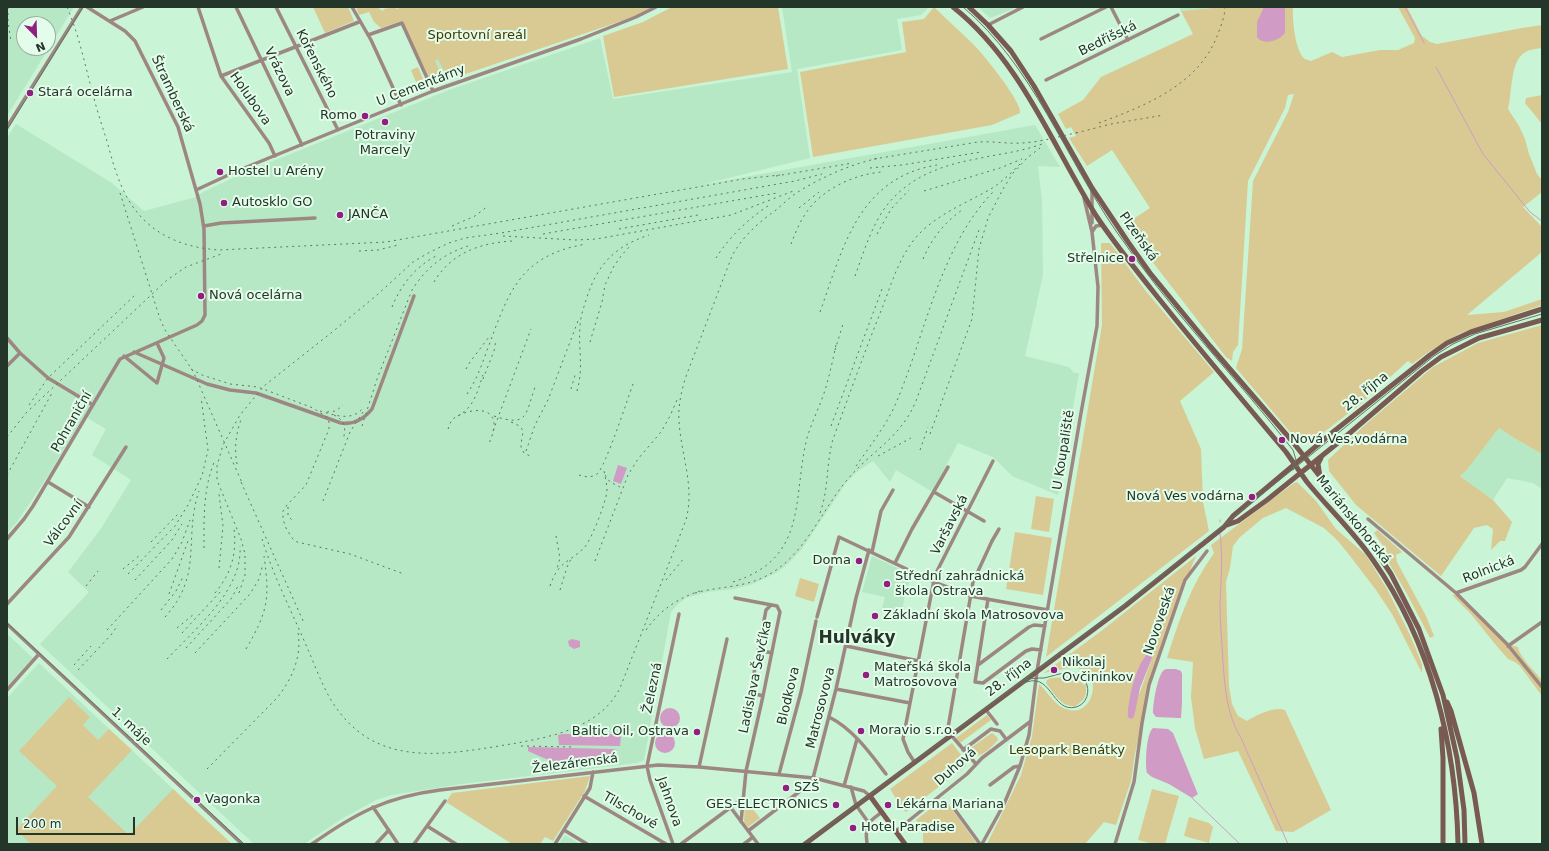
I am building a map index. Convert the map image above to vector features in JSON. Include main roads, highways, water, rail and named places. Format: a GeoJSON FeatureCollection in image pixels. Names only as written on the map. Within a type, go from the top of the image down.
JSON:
{"type":"FeatureCollection","features":[{"type":"Feature","properties":{"kind":"main road","name":"Plzeňská"},"geometry":{"type":"LineString","coordinates":[[953,7],[980,32],[1002,57],[1025,91],[1103,225],[1142,279],[1294,464]]}},
{"type":"Feature","properties":{"kind":"main road","name":"Plzeňská"},"geometry":{"type":"LineString","coordinates":[[969,7],[988,25],[1011,51],[1034,86],[1092,188],[1150,273],[1210,346],[1292,441],[1310,466]]}},
{"type":"Feature","properties":{"kind":"main road","name":"28. října"},"geometry":{"type":"LineString","coordinates":[[805,844],[986,710],[1217,533],[1233,516],[1294,464],[1439,348],[1476,330],[1542,309]]}},
{"type":"Feature","properties":{"kind":"main road","name":"28. října"},"geometry":{"type":"LineString","coordinates":[[1224,526],[1238,521],[1263,503],[1321,457],[1404,386],[1446,354],[1479,338],[1542,320]]}},
{"type":"Feature","properties":{"kind":"main road"},"geometry":{"type":"LineString","coordinates":[[1321,457],[1318,464],[1321,479]]}},
{"type":"Feature","properties":{"kind":"main road","name":"Mariánskohorská"},"geometry":{"type":"LineString","coordinates":[[1294,464],[1360,543],[1381,573],[1413,632],[1437,697],[1451,758],[1457,810],[1458,844]]}},
{"type":"Feature","properties":{"kind":"main road","name":"Mariánskohorská"},"geometry":{"type":"LineString","coordinates":[[1310,466],[1371,542],[1397,586],[1424,642],[1443,695],[1458,758],[1464,810],[1465,844]]}},
{"type":"Feature","properties":{"kind":"main road"},"geometry":{"type":"LineString","coordinates":[[1443,695],[1451,711],[1472,787],[1482,844]]}},
{"type":"Feature","properties":{"kind":"main road"},"geometry":{"type":"LineString","coordinates":[[1437,697],[1436,704],[1442,737],[1443,844]]}},
{"type":"Feature","properties":{"kind":"main road"},"geometry":{"type":"LineString","coordinates":[[870,796],[906,844]]}},
{"type":"Feature","properties":{"kind":"waterway"},"geometry":{"type":"LineString","coordinates":[[1405,7],[1424,43]]}},
{"type":"Feature","properties":{"kind":"waterway"},"geometry":{"type":"LineString","coordinates":[[1436,67],[1483,154],[1530,212],[1542,221]]}},
{"type":"Feature","properties":{"kind":"waterway"},"geometry":{"type":"LineString","coordinates":[[1220,533],[1222,560],[1220,618],[1228,702],[1236,729],[1288,844]]}},
{"type":"Feature","properties":{"kind":"waterway"},"geometry":{"type":"LineString","coordinates":[[1192,798],[1240,844]]}},
{"type":"Feature","properties":{"kind":"tram line"},"geometry":{"type":"LineString","coordinates":[[7,130],[83,7]]}},
{"type":"Feature","properties":{"kind":"tram line"},"geometry":{"type":"LineString","coordinates":[[963,7],[988,31],[1009,56],[1029,84],[1098,203],[1136,260],[1293,450],[1296,460],[1293,470]]}},
{"type":"Feature","properties":{"kind":"tram line"},"geometry":{"type":"LineString","coordinates":[[804,844],[1124,605],[1434,356],[1453,344],[1475,334],[1542,314]]}},
{"type":"Feature","properties":{"kind":"tram line"},"geometry":{"type":"LineString","coordinates":[[7,623],[244,844]]}},
{"type":"Feature","properties":{"kind":"tram line"},"geometry":{"type":"LineString","coordinates":[[1022,684],[1032,681],[1040,682],[1046,686],[1061,704],[1068,707],[1076,707],[1081,705],[1087,696],[1088,691],[1085,681],[1077,674],[1065,673],[1044,678],[1032,678],[1025,680]]}},
{"type":"Feature","properties":{"kind":"railway"},"geometry":{"type":"LineString","coordinates":[[8,7],[11,42]]}},
{"type":"Feature","properties":{"kind":"railway"},"geometry":{"type":"LineString","coordinates":[[67,7],[78,39],[115,169],[121,185],[129,200],[148,224],[160,232],[187,245],[219,250],[386,242],[743,179],[780,175]]}},
{"type":"Feature","properties":{"kind":"railway"},"geometry":{"type":"LineString","coordinates":[[1099,123],[1153,100],[1186,79],[1211,49],[1219,31],[1224,16],[1225,7]]}},
{"type":"Feature","properties":{"kind":"railway"},"geometry":{"type":"LineString","coordinates":[[1076,133],[1111,124],[1164,115]]}},
{"type":"Feature","properties":{"kind":"railway"},"geometry":{"type":"LineString","coordinates":[[874,159],[978,142],[1029,142],[1080,132]]}},
{"type":"Feature","properties":{"kind":"railway"},"geometry":{"type":"LineString","coordinates":[[855,276],[868,240],[878,219],[886,206],[907,186],[933,171],[947,166],[1042,144]]}},
{"type":"Feature","properties":{"kind":"railway"},"geometry":{"type":"LineString","coordinates":[[930,434],[972,319],[979,249],[988,218],[1013,173],[1027,158],[1040,148]]}},
{"type":"Feature","properties":{"kind":"railway"},"geometry":{"type":"LineString","coordinates":[[870,168],[902,165],[981,152]]}},
{"type":"Feature","properties":{"kind":"railway"},"geometry":{"type":"LineString","coordinates":[[262,539],[277,579],[327,693],[349,723],[369,739],[391,748],[415,753],[465,751],[547,737],[562,733],[589,720],[601,712],[612,701],[620,688],[686,520],[689,495],[687,470],[680,434],[680,400],[685,379],[732,256],[751,231],[795,194],[836,172],[869,160],[880,158]]}},
{"type":"Feature","properties":{"kind":"railway"},"geometry":{"type":"LineString","coordinates":[[924,191],[1000,168],[1022,159]]}},
{"type":"Feature","properties":{"kind":"railway"},"geometry":{"type":"LineString","coordinates":[[776,176],[853,163]]}},
{"type":"Feature","properties":{"kind":"railway"},"geometry":{"type":"LineString","coordinates":[[820,513],[825,495],[829,457],[833,439],[902,258],[914,239],[929,225],[945,214],[993,187],[1006,178],[1021,163]]}},
{"type":"Feature","properties":{"kind":"railway"},"geometry":{"type":"LineString","coordinates":[[820,312],[846,241],[858,219],[871,200],[889,184],[910,172],[937,165]]}},
{"type":"Feature","properties":{"kind":"railway"},"geometry":{"type":"LineString","coordinates":[[791,244],[797,228],[813,204],[829,190],[860,176],[881,172]]}},
{"type":"Feature","properties":{"kind":"railway"},"geometry":{"type":"LineString","coordinates":[[239,593],[245,575],[245,554],[241,539],[217,480],[217,466],[223,445],[240,415],[264,386],[377,295],[413,262],[449,243],[465,238],[501,233],[795,181],[822,174]]}},
{"type":"Feature","properties":{"kind":"railway"},"geometry":{"type":"LineString","coordinates":[[503,236],[576,240],[596,239],[731,215],[796,190]]}},
{"type":"Feature","properties":{"kind":"railway"},"geometry":{"type":"LineString","coordinates":[[877,234],[891,209],[909,190]]}},
{"type":"Feature","properties":{"kind":"railway"},"geometry":{"type":"LineString","coordinates":[[856,466],[883,428],[896,403],[947,263],[976,212],[995,190]]}},
{"type":"Feature","properties":{"kind":"railway"},"geometry":{"type":"LineString","coordinates":[[799,208],[819,192]]}},
{"type":"Feature","properties":{"kind":"railway"},"geometry":{"type":"LineString","coordinates":[[120,193],[160,319],[165,330],[193,371],[243,485]]}},
{"type":"Feature","properties":{"kind":"railway"},"geometry":{"type":"LineString","coordinates":[[543,234],[777,193]]}},
{"type":"Feature","properties":{"kind":"railway"},"geometry":{"type":"LineString","coordinates":[[716,258],[740,228],[771,204]]}},
{"type":"Feature","properties":{"kind":"railway"},"geometry":{"type":"LineString","coordinates":[[452,226],[475,216],[488,206]]}},
{"type":"Feature","properties":{"kind":"railway"},"geometry":{"type":"LineString","coordinates":[[923,259],[930,244],[939,232],[962,210]]}},
{"type":"Feature","properties":{"kind":"railway"},"geometry":{"type":"LineString","coordinates":[[619,229],[698,215]]}},
{"type":"Feature","properties":{"kind":"railway"},"geometry":{"type":"LineString","coordinates":[[695,593],[741,585],[768,575],[781,566],[792,556],[812,532],[847,480],[902,425],[916,401],[979,230]]}},
{"type":"Feature","properties":{"kind":"railway"},"geometry":{"type":"LineString","coordinates":[[577,391],[580,374],[581,320],[591,285],[603,265],[618,250],[637,239],[649,235]]}},
{"type":"Feature","properties":{"kind":"railway"},"geometry":{"type":"LineString","coordinates":[[434,282],[449,264],[467,251],[489,244],[512,241]]}},
{"type":"Feature","properties":{"kind":"railway"},"geometry":{"type":"LineString","coordinates":[[467,394],[478,374],[501,313],[518,281],[530,268],[544,258],[563,250],[586,244]]}},
{"type":"Feature","properties":{"kind":"railway"},"geometry":{"type":"LineString","coordinates":[[359,251],[378,250],[398,245]]}},
{"type":"Feature","properties":{"kind":"railway"},"geometry":{"type":"LineString","coordinates":[[362,426],[377,379],[412,290],[423,275],[436,263],[451,253],[468,246]]}},
{"type":"Feature","properties":{"kind":"railway"},"geometry":{"type":"LineString","coordinates":[[590,342],[602,302],[605,285],[614,266],[630,246]]}},
{"type":"Feature","properties":{"kind":"railway"},"geometry":{"type":"LineString","coordinates":[[7,437],[26,413],[167,280],[186,267],[224,253]]}},
{"type":"Feature","properties":{"kind":"railway"},"geometry":{"type":"LineString","coordinates":[[392,307],[404,284],[415,271],[428,260],[436,256]]}},
{"type":"Feature","properties":{"kind":"railway"},"geometry":{"type":"LineString","coordinates":[[831,426],[882,289]]}},
{"type":"Feature","properties":{"kind":"railway"},"geometry":{"type":"LineString","coordinates":[[29,405],[48,378],[136,294]]}},
{"type":"Feature","properties":{"kind":"railway"},"geometry":{"type":"LineString","coordinates":[[526,451],[535,425],[548,400],[578,321]]}},
{"type":"Feature","properties":{"kind":"railway"},"geometry":{"type":"LineString","coordinates":[[835,350],[843,324]]}},
{"type":"Feature","properties":{"kind":"railway"},"geometry":{"type":"LineString","coordinates":[[493,431],[531,329]]}},
{"type":"Feature","properties":{"kind":"railway"},"geometry":{"type":"LineString","coordinates":[[466,369],[489,337]]}},
{"type":"Feature","properties":{"kind":"railway"},"geometry":{"type":"LineString","coordinates":[[483,379],[494,351],[496,340]]}},
{"type":"Feature","properties":{"kind":"railway"},"geometry":{"type":"LineString","coordinates":[[733,582],[757,571],[775,558],[786,542],[793,524],[807,438],[822,400],[836,345]]}},
{"type":"Feature","properties":{"kind":"railway"},"geometry":{"type":"LineString","coordinates":[[191,369],[202,375],[230,384],[258,387],[313,408],[327,417],[329,429],[306,485],[283,511],[283,519],[286,528],[292,538],[297,542],[350,554],[404,574]]}},
{"type":"Feature","properties":{"kind":"railway"},"geometry":{"type":"LineString","coordinates":[[571,389],[576,372]]}},
{"type":"Feature","properties":{"kind":"railway"},"geometry":{"type":"LineString","coordinates":[[458,416],[472,403],[483,375]]}},
{"type":"Feature","properties":{"kind":"railway"},"geometry":{"type":"LineString","coordinates":[[579,475],[590,477],[597,474],[601,469],[611,447],[633,384]]}},
{"type":"Feature","properties":{"kind":"railway"},"geometry":{"type":"LineString","coordinates":[[494,416],[513,420],[524,416],[527,412],[535,387]]}},
{"type":"Feature","properties":{"kind":"railway"},"geometry":{"type":"LineString","coordinates":[[7,475],[52,393]]}},
{"type":"Feature","properties":{"kind":"railway"},"geometry":{"type":"LineString","coordinates":[[128,574],[175,526],[188,505],[202,476],[208,450],[201,397]]}},
{"type":"Feature","properties":{"kind":"railway"},"geometry":{"type":"LineString","coordinates":[[595,561],[628,475],[638,459],[661,432],[677,400]]}},
{"type":"Feature","properties":{"kind":"railway"},"geometry":{"type":"LineString","coordinates":[[327,412],[336,411],[343,405]]}},
{"type":"Feature","properties":{"kind":"railway"},"geometry":{"type":"LineString","coordinates":[[320,411],[337,416],[348,416],[354,415],[363,408]]}},
{"type":"Feature","properties":{"kind":"railway"},"geometry":{"type":"LineString","coordinates":[[448,429],[452,420],[462,414],[476,411],[488,413],[492,417],[494,423],[493,434],[489,444]]}},
{"type":"Feature","properties":{"kind":"railway"},"geometry":{"type":"LineString","coordinates":[[323,501],[350,432],[363,412]]}},
{"type":"Feature","properties":{"kind":"railway"},"geometry":{"type":"LineString","coordinates":[[334,415],[343,423],[345,429],[343,440]]}},
{"type":"Feature","properties":{"kind":"railway"},"geometry":{"type":"LineString","coordinates":[[237,464],[236,440],[242,417]]}},
{"type":"Feature","properties":{"kind":"railway"},"geometry":{"type":"LineString","coordinates":[[511,422],[522,429],[523,435],[521,447],[524,453],[530,456]]}},
{"type":"Feature","properties":{"kind":"railway"},"geometry":{"type":"LineString","coordinates":[[920,450],[928,427]]}},
{"type":"Feature","properties":{"kind":"railway"},"geometry":{"type":"LineString","coordinates":[[878,456],[911,438]]}},
{"type":"Feature","properties":{"kind":"railway"},"geometry":{"type":"LineString","coordinates":[[204,548],[204,514],[206,492],[215,460]]}},
{"type":"Feature","properties":{"kind":"railway"},"geometry":{"type":"LineString","coordinates":[[550,586],[556,572],[584,548],[594,530],[604,504],[607,491],[604,470]]}},
{"type":"Feature","properties":{"kind":"railway"},"geometry":{"type":"LineString","coordinates":[[605,475],[610,482],[620,487]]}},
{"type":"Feature","properties":{"kind":"railway"},"geometry":{"type":"LineString","coordinates":[[241,482],[304,623]]}},
{"type":"Feature","properties":{"kind":"railway"},"geometry":{"type":"LineString","coordinates":[[165,617],[177,601],[185,586],[191,556],[192,525],[199,491]]}},
{"type":"Feature","properties":{"kind":"railway"},"geometry":{"type":"LineString","coordinates":[[219,494],[223,526],[219,568]]}},
{"type":"Feature","properties":{"kind":"railway"},"geometry":{"type":"LineString","coordinates":[[288,507],[288,516],[293,521]]}},
{"type":"Feature","properties":{"kind":"railway"},"geometry":{"type":"LineString","coordinates":[[151,542],[180,512]]}},
{"type":"Feature","properties":{"kind":"railway"},"geometry":{"type":"LineString","coordinates":[[107,630],[172,559],[182,542],[190,520]]}},
{"type":"Feature","properties":{"kind":"railway"},"geometry":{"type":"LineString","coordinates":[[135,580],[172,540],[182,524]]}},
{"type":"Feature","properties":{"kind":"railway"},"geometry":{"type":"LineString","coordinates":[[215,593],[221,586],[232,563],[235,547],[234,529]]}},
{"type":"Feature","properties":{"kind":"railway"},"geometry":{"type":"LineString","coordinates":[[556,536],[560,558],[557,569]]}},
{"type":"Feature","properties":{"kind":"railway"},"geometry":{"type":"LineString","coordinates":[[169,594],[188,541]]}},
{"type":"Feature","properties":{"kind":"railway"},"geometry":{"type":"LineString","coordinates":[[167,659],[203,622],[226,593],[234,578],[239,562],[240,546]]}},
{"type":"Feature","properties":{"kind":"railway"},"geometry":{"type":"LineString","coordinates":[[123,569],[140,555]]}},
{"type":"Feature","properties":{"kind":"railway"},"geometry":{"type":"LineString","coordinates":[[246,649],[259,624],[266,604],[267,583],[264,556]]}},
{"type":"Feature","properties":{"kind":"railway"},"geometry":{"type":"LineString","coordinates":[[666,580],[685,557]]}},
{"type":"Feature","properties":{"kind":"railway"},"geometry":{"type":"LineString","coordinates":[[560,590],[571,559]]}},
{"type":"Feature","properties":{"kind":"railway"},"geometry":{"type":"LineString","coordinates":[[195,653],[250,594],[259,579],[263,564]]}},
{"type":"Feature","properties":{"kind":"railway"},"geometry":{"type":"LineString","coordinates":[[86,586],[98,571]]}},
{"type":"Feature","properties":{"kind":"railway"},"geometry":{"type":"LineString","coordinates":[[161,610],[176,591],[183,577]]}},
{"type":"Feature","properties":{"kind":"railway"},"geometry":{"type":"LineString","coordinates":[[186,648],[231,599],[238,586]]}},
{"type":"Feature","properties":{"kind":"railway"},"geometry":{"type":"LineString","coordinates":[[182,633],[222,590]]}},
{"type":"Feature","properties":{"kind":"railway"},"geometry":{"type":"LineString","coordinates":[[646,630],[663,611],[684,597],[700,591]]}},
{"type":"Feature","properties":{"kind":"railway"},"geometry":{"type":"LineString","coordinates":[[177,628],[194,614]]}},
{"type":"Feature","properties":{"kind":"railway"},"geometry":{"type":"LineString","coordinates":[[78,670],[111,635],[118,625]]}},
{"type":"Feature","properties":{"kind":"railway"},"geometry":{"type":"LineString","coordinates":[[207,769],[277,698],[282,691],[295,667],[299,650],[298,632]]}},
{"type":"Feature","properties":{"kind":"railway"},"geometry":{"type":"LineString","coordinates":[[74,665],[91,646]]}},
{"type":"Feature","properties":{"kind":"railway"},"geometry":{"type":"LineString","coordinates":[[521,746],[575,747]]}},
{"type":"Feature","properties":{"kind":"place","name":"Stará ocelárna"},"geometry":{"type":"Point","coordinates":[30,93]}},
{"type":"Feature","properties":{"kind":"place","name":"Romo"},"geometry":{"type":"Point","coordinates":[365,116]}},
{"type":"Feature","properties":{"kind":"place","name":"Potraviny Marcely"},"geometry":{"type":"Point","coordinates":[385,122]}},
{"type":"Feature","properties":{"kind":"place","name":"Hostel u Arény"},"geometry":{"type":"Point","coordinates":[220,172]}},
{"type":"Feature","properties":{"kind":"place","name":"Autosklo GO"},"geometry":{"type":"Point","coordinates":[224,203]}},
{"type":"Feature","properties":{"kind":"place","name":"JANČA"},"geometry":{"type":"Point","coordinates":[340,215]}},
{"type":"Feature","properties":{"kind":"place","name":"Střelnice"},"geometry":{"type":"Point","coordinates":[1132,259]}},
{"type":"Feature","properties":{"kind":"place","name":"Nová ocelárna"},"geometry":{"type":"Point","coordinates":[201,296]}},
{"type":"Feature","properties":{"kind":"place","name":"Nová Ves,vodárna"},"geometry":{"type":"Point","coordinates":[1282,440]}},
{"type":"Feature","properties":{"kind":"place","name":"Nová Ves vodárna"},"geometry":{"type":"Point","coordinates":[1252,497]}},
{"type":"Feature","properties":{"kind":"place","name":"Doma"},"geometry":{"type":"Point","coordinates":[859,561]}},
{"type":"Feature","properties":{"kind":"place","name":"Střední zahradnická škola Ostrava"},"geometry":{"type":"Point","coordinates":[887,584]}},
{"type":"Feature","properties":{"kind":"place","name":"Základní škola Matrosovova"},"geometry":{"type":"Point","coordinates":[875,616]}},
{"type":"Feature","properties":{"kind":"place","name":"Nikolaj Ovčininkov"},"geometry":{"type":"Point","coordinates":[1054,670]}},
{"type":"Feature","properties":{"kind":"place","name":"Mateřská škola Matrosovova"},"geometry":{"type":"Point","coordinates":[866,675]}},
{"type":"Feature","properties":{"kind":"place","name":"Moravio s.r.o."},"geometry":{"type":"Point","coordinates":[861,731]}},
{"type":"Feature","properties":{"kind":"place","name":"Baltic Oil, Ostrava"},"geometry":{"type":"Point","coordinates":[697,732]}},
{"type":"Feature","properties":{"kind":"place","name":"SZŠ"},"geometry":{"type":"Point","coordinates":[786,788]}},
{"type":"Feature","properties":{"kind":"place","name":"Vagonka"},"geometry":{"type":"Point","coordinates":[197,800]}},
{"type":"Feature","properties":{"kind":"place","name":"GES-ELECTRONICS"},"geometry":{"type":"Point","coordinates":[836,805]}},
{"type":"Feature","properties":{"kind":"place","name":"Lékárna Mariana"},"geometry":{"type":"Point","coordinates":[888,805]}},
{"type":"Feature","properties":{"kind":"place","name":"Hotel Paradise"},"geometry":{"type":"Point","coordinates":[853,828]}},
{"type":"Feature","properties":{"kind":"district","name":"Hulváky"},"geometry":{"type":"Point","coordinates":[857,639]}},
{"type":"Feature","properties":{"kind":"park label","name":"Sportovní areál"},"geometry":{"type":"Point","coordinates":[477,36]}},
{"type":"Feature","properties":{"kind":"park label","name":"Lesopark Benátky"},"geometry":{"type":"Point","coordinates":[1067,751]}}]}
